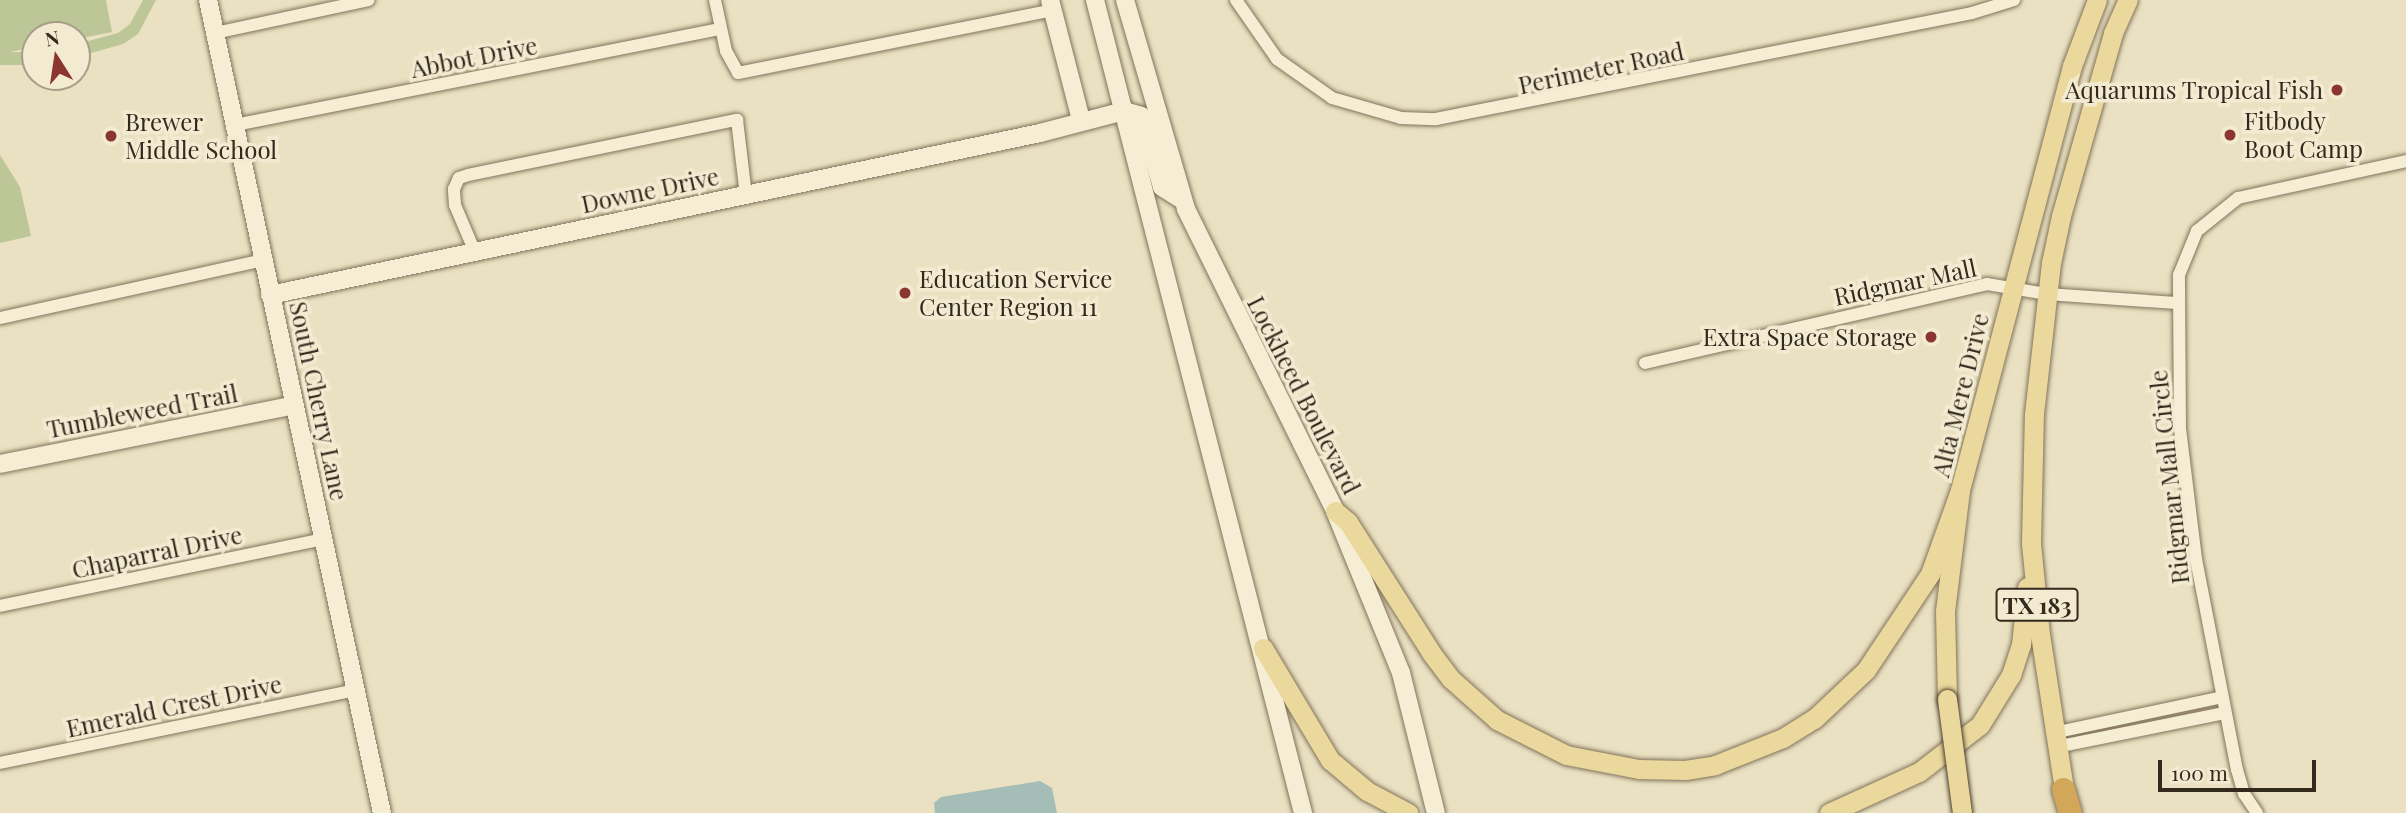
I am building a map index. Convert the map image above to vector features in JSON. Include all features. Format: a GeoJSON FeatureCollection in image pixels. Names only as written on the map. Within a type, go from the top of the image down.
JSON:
{"type":"FeatureCollection","features":[{"type":"Feature","properties":{"kind":"highway"},"geometry":{"type":"LineString","coordinates":[[2063,789],[2069,813]]}},
{"type":"Feature","properties":{"kind":"main road","name":"Alta Mere Drive"},"geometry":{"type":"LineString","coordinates":[[1962,813],[1947,699],[1945,611],[1960,490],[2072,66],[2097,0]]}},
{"type":"Feature","properties":{"kind":"main road","name":"TX 183"},"geometry":{"type":"LineString","coordinates":[[2063,789],[2054,740],[2031,543],[2034,414],[2047,294],[2073,167],[2113,33],[2128,0]]}},
{"type":"Feature","properties":{"kind":"main road"},"geometry":{"type":"LineString","coordinates":[[1335,511],[1349,522],[1445,671],[1497,720],[1566,755],[1639,769],[1685,770],[1739,757],[1783,738],[1814,719],[1866,670],[1930,574],[1960,490]]}},
{"type":"Feature","properties":{"kind":"main road"},"geometry":{"type":"LineString","coordinates":[[1829,813],[1919,772],[1980,725],[2011,675],[2021,645],[2031,543]]}},
{"type":"Feature","properties":{"kind":"main road"},"geometry":{"type":"LineString","coordinates":[[1263,648],[1331,760],[1367,791],[1408,813]]}},
{"type":"Feature","properties":{"kind":"street","name":"South Cherry Lane"},"geometry":{"type":"LineString","coordinates":[[208,0],[382,813]]}},
{"type":"Feature","properties":{"kind":"street"},"geometry":{"type":"LineString","coordinates":[[215,33],[369,0]]}},
{"type":"Feature","properties":{"kind":"street"},"geometry":{"type":"LineString","coordinates":[[715,0],[736,72],[1052,5],[1081,120]]}},
{"type":"Feature","properties":{"kind":"street"},"geometry":{"type":"LineString","coordinates":[[1095,0],[1263,648],[1303,813]]}},
{"type":"Feature","properties":{"kind":"street","name":"Lockheed Boulevard"},"geometry":{"type":"LineString","coordinates":[[1125,0],[1183,200],[1335,511],[1401,673],[1433,790],[1436,813]]}},
{"type":"Feature","properties":{"kind":"street","name":"Perimeter Road"},"geometry":{"type":"LineString","coordinates":[[1236,0],[1277,59],[1332,98],[1373,113],[1436,119],[1972,13],[2014,0]]}},
{"type":"Feature","properties":{"kind":"street","name":"Abbot Drive"},"geometry":{"type":"LineString","coordinates":[[235,125],[722,29]]}},
{"type":"Feature","properties":{"kind":"street"},"geometry":{"type":"LineString","coordinates":[[1124,111],[1141,116],[1162,187],[1183,200]]}},
{"type":"Feature","properties":{"kind":"street","name":"Downe Drive"},"geometry":{"type":"LineString","coordinates":[[1040,134],[1081,120],[1124,111]]}},
{"type":"Feature","properties":{"kind":"street"},"geometry":{"type":"LineString","coordinates":[[475,252],[455,205],[454,189],[463,176],[729,120],[740,123],[746,195]]}},
{"type":"Feature","properties":{"kind":"street","name":"Downe Drive"},"geometry":{"type":"LineString","coordinates":[[270,295],[1040,134],[1107,125],[1129,131]]}},
{"type":"Feature","properties":{"kind":"street","name":"Ridgmar Mall Circle"},"geometry":{"type":"LineString","coordinates":[[2258,813],[2240,782],[2196,559],[2180,429],[2177,303],[2179,275],[2193,239],[2238,198],[2406,161]]}},
{"type":"Feature","properties":{"kind":"street"},"geometry":{"type":"LineString","coordinates":[[0,318],[263,260]]}},
{"type":"Feature","properties":{"kind":"street","name":"Ridgmar Mall"},"geometry":{"type":"LineString","coordinates":[[1645,363],[1987,284],[2047,294],[2177,303]]}},
{"type":"Feature","properties":{"kind":"street","name":"Tumbleweed Trail"},"geometry":{"type":"LineString","coordinates":[[0,464],[294,405]]}},
{"type":"Feature","properties":{"kind":"street","name":"Chaparral Drive"},"geometry":{"type":"LineString","coordinates":[[0,606],[323,539]]}},
{"type":"Feature","properties":{"kind":"street","name":"Emerald Crest Drive"},"geometry":{"type":"LineString","coordinates":[[0,764],[356,690]]}},
{"type":"Feature","properties":{"kind":"street"},"geometry":{"type":"LineString","coordinates":[[2054,740],[2222,697]]}},
{"type":"Feature","properties":{"kind":"street"},"geometry":{"type":"LineString","coordinates":[[2054,740],[2225,713]]}},
{"type":"Feature","properties":{"kind":"green space"},"geometry":{"type":"Polygon","coordinates":[[[0,0],[106,0],[112,32],[91,36],[91,21],[21,21],[21,50],[0,54],[0,0]]]}},
{"type":"Feature","properties":{"kind":"green space"},"geometry":{"type":"Polygon","coordinates":[[[143,0],[156,0],[138,34],[123,44],[91,53],[91,40],[118,33],[130,24],[143,0]]]}},
{"type":"Feature","properties":{"kind":"green space"},"geometry":{"type":"Polygon","coordinates":[[[0,52],[21,52],[21,65],[0,65],[0,52]]]}},
{"type":"Feature","properties":{"kind":"green space"},"geometry":{"type":"Polygon","coordinates":[[[0,155],[20,187],[31,236],[0,243],[0,155]]]}},
{"type":"Feature","properties":{"kind":"water"},"geometry":{"type":"Polygon","coordinates":[[[1040,781],[1052,788],[1057,813],[935,813],[934,803],[941,797],[1040,781]]]}},
{"type":"Feature","properties":{"kind":"place","name":"Aquarums Tropical Fish"},"geometry":{"type":"Point","coordinates":[2337,90]}},
{"type":"Feature","properties":{"kind":"place","name":"Fitbody Boot Camp"},"geometry":{"type":"Point","coordinates":[2230,135]}},
{"type":"Feature","properties":{"kind":"place","name":"Brewer Middle School"},"geometry":{"type":"Point","coordinates":[111,136]}},
{"type":"Feature","properties":{"kind":"place","name":"Education Service Center Region 11"},"geometry":{"type":"Point","coordinates":[905,293]}},
{"type":"Feature","properties":{"kind":"place","name":"Extra Space Storage"},"geometry":{"type":"Point","coordinates":[1931,337]}}]}
